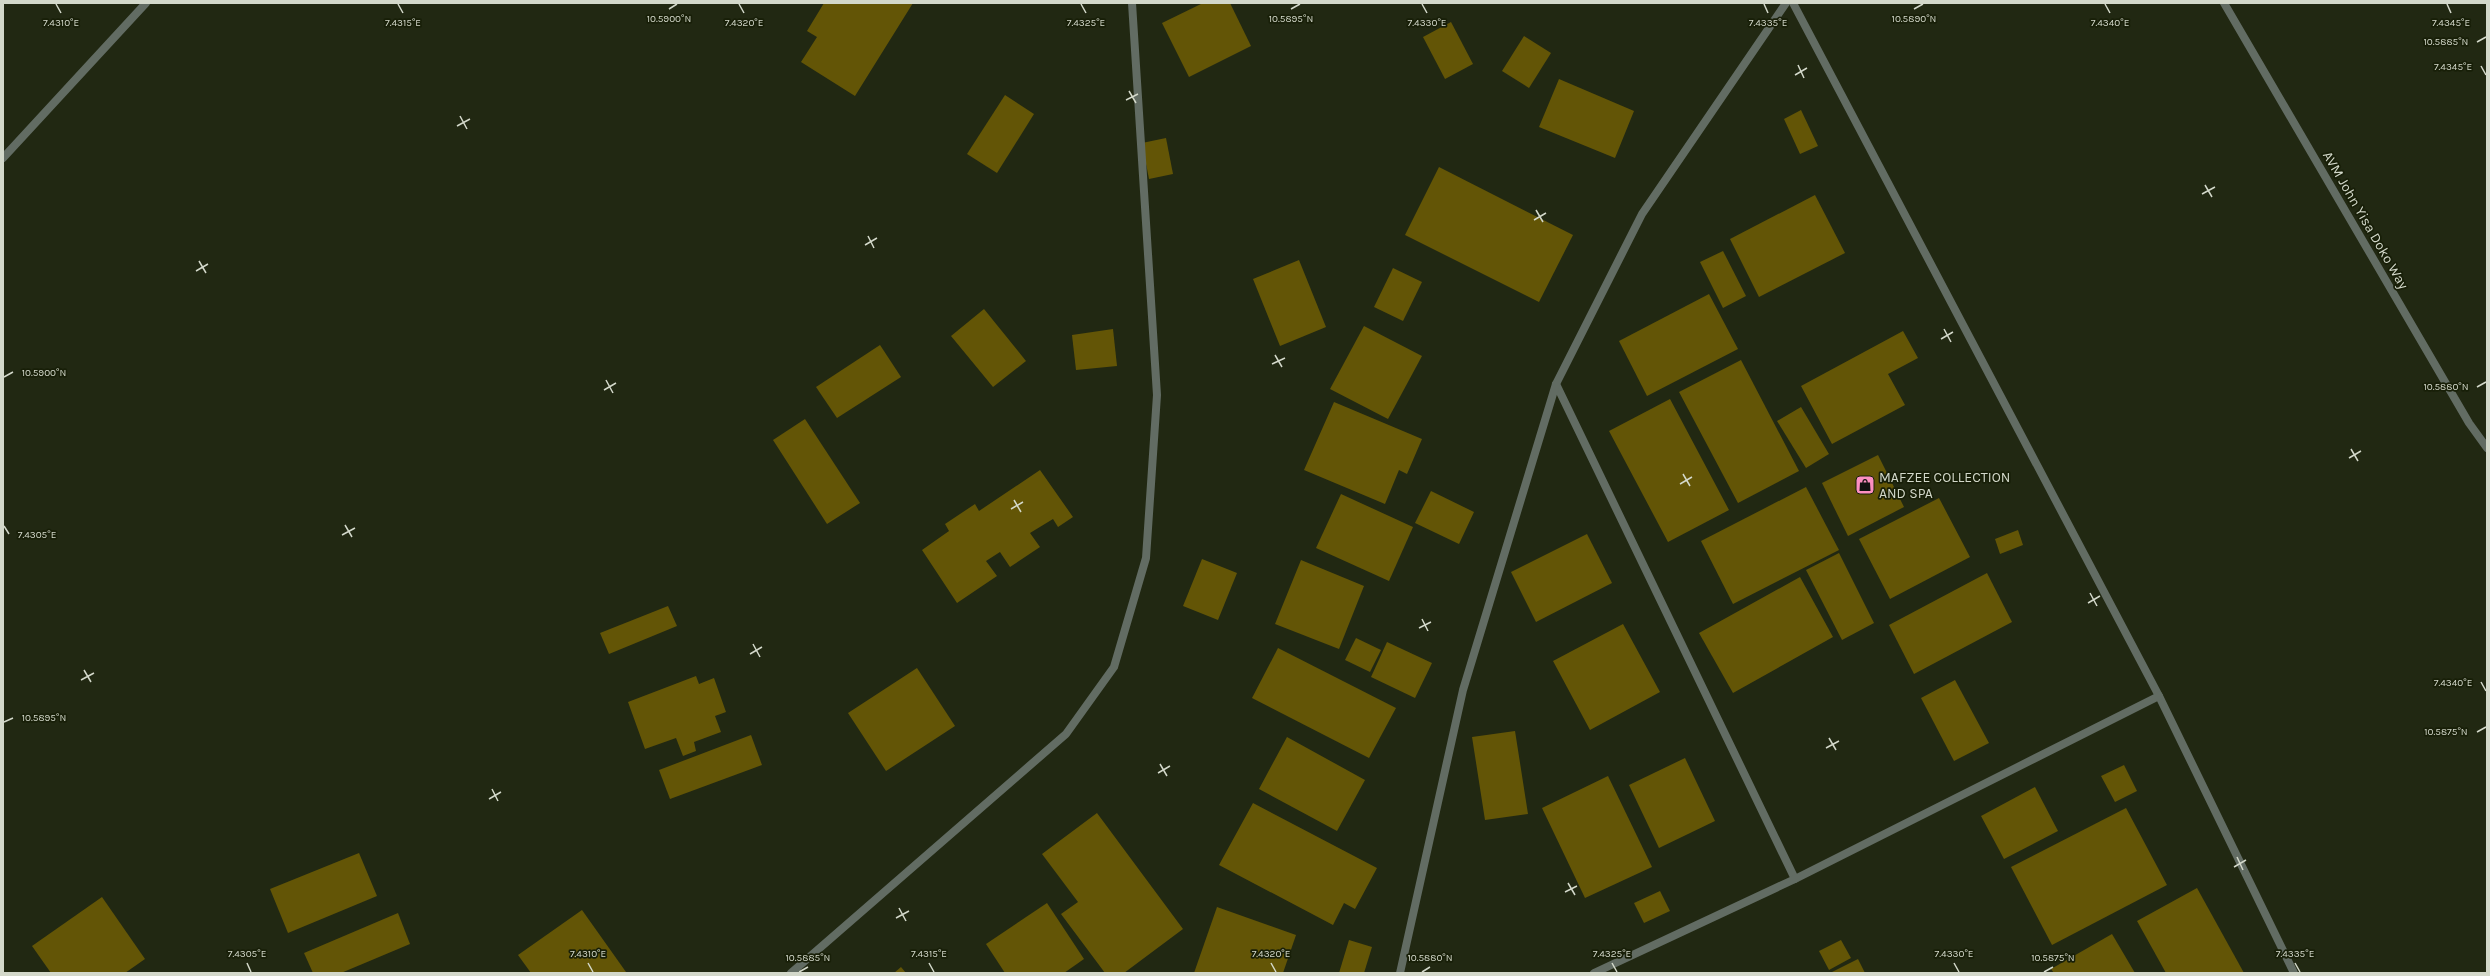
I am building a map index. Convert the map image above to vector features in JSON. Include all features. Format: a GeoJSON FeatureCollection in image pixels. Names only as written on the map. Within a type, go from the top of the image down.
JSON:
{"type":"FeatureCollection","features":[{"type":"Feature","properties":{"kind":"street"},"geometry":{"type":"LineString","coordinates":[[3,158],[146,3]]}},
{"type":"Feature","properties":{"kind":"street"},"geometry":{"type":"LineString","coordinates":[[791,973],[1066,734],[1114,667],[1146,558],[1157,395],[1132,3]]}},
{"type":"Feature","properties":{"kind":"street"},"geometry":{"type":"LineString","coordinates":[[1400,973],[1463,690],[1556,384],[1642,214],[1786,3]]}},
{"type":"Feature","properties":{"kind":"street"},"geometry":{"type":"LineString","coordinates":[[1793,3],[2159,696],[2294,973]]}},
{"type":"Feature","properties":{"kind":"street","name":"AVM John Yisa Doko Way"},"geometry":{"type":"LineString","coordinates":[[2224,3],[2469,423],[2487,448]]}},
{"type":"Feature","properties":{"kind":"street"},"geometry":{"type":"LineString","coordinates":[[1556,384],[1795,879]]}},
{"type":"Feature","properties":{"kind":"street"},"geometry":{"type":"LineString","coordinates":[[1594,973],[1795,879],[2159,696]]}},
{"type":"Feature","properties":{"kind":"building"},"geometry":{"type":"Polygon","coordinates":[[[824,3],[913,3],[855,96],[801,62],[817,37],[807,31],[824,3]]]}},
{"type":"Feature","properties":{"kind":"building"},"geometry":{"type":"Polygon","coordinates":[[[1203,3],[1230,3],[1251,46],[1189,77],[1162,23],[1203,3]]]}},
{"type":"Feature","properties":{"kind":"building"},"geometry":{"type":"Polygon","coordinates":[[[1451,22],[1473,64],[1445,79],[1423,37],[1451,22]]]}},
{"type":"Feature","properties":{"kind":"building"},"geometry":{"type":"Polygon","coordinates":[[[1524,36],[1551,53],[1529,88],[1502,71],[1524,36]]]}},
{"type":"Feature","properties":{"kind":"building"},"geometry":{"type":"Polygon","coordinates":[[[1559,79],[1634,111],[1615,158],[1539,127],[1559,79]]]}},
{"type":"Feature","properties":{"kind":"building"},"geometry":{"type":"Polygon","coordinates":[[[1005,95],[1034,114],[997,173],[967,154],[1005,95]]]}},
{"type":"Feature","properties":{"kind":"building"},"geometry":{"type":"Polygon","coordinates":[[[1801,110],[1818,146],[1800,154],[1784,119],[1801,110]]]}},
{"type":"Feature","properties":{"kind":"building"},"geometry":{"type":"Polygon","coordinates":[[[1166,138],[1173,174],[1149,179],[1142,143],[1166,138]]]}},
{"type":"Feature","properties":{"kind":"building"},"geometry":{"type":"Polygon","coordinates":[[[1439,167],[1573,235],[1539,302],[1405,235],[1439,167]]]}},
{"type":"Feature","properties":{"kind":"building"},"geometry":{"type":"Polygon","coordinates":[[[1815,195],[1845,253],[1759,297],[1730,239],[1815,195]]]}},
{"type":"Feature","properties":{"kind":"building"},"geometry":{"type":"Polygon","coordinates":[[[1723,251],[1746,296],[1723,308],[1700,262],[1723,251]]]}},
{"type":"Feature","properties":{"kind":"building"},"geometry":{"type":"Polygon","coordinates":[[[1299,260],[1326,327],[1280,346],[1253,279],[1299,260]]]}},
{"type":"Feature","properties":{"kind":"building"},"geometry":{"type":"Polygon","coordinates":[[[1393,268],[1422,282],[1403,321],[1374,307],[1393,268]]]}},
{"type":"Feature","properties":{"kind":"building"},"geometry":{"type":"Polygon","coordinates":[[[1709,294],[1738,349],[1647,396],[1619,341],[1709,294]]]}},
{"type":"Feature","properties":{"kind":"building"},"geometry":{"type":"Polygon","coordinates":[[[984,309],[1026,361],[993,387],[951,336],[984,309]]]}},
{"type":"Feature","properties":{"kind":"building"},"geometry":{"type":"Polygon","coordinates":[[[1364,326],[1422,356],[1388,419],[1330,389],[1364,326]]]}},
{"type":"Feature","properties":{"kind":"building"},"geometry":{"type":"Polygon","coordinates":[[[1113,329],[1117,366],[1076,370],[1072,335],[1113,329]]]}},
{"type":"Feature","properties":{"kind":"building"},"geometry":{"type":"Polygon","coordinates":[[[1903,331],[1918,358],[1888,374],[1905,405],[1832,444],[1801,386],[1903,331]]]}},
{"type":"Feature","properties":{"kind":"building"},"geometry":{"type":"Polygon","coordinates":[[[880,345],[901,377],[837,418],[816,387],[880,345]]]}},
{"type":"Feature","properties":{"kind":"building"},"geometry":{"type":"Polygon","coordinates":[[[1741,360],[1799,471],[1738,503],[1679,392],[1741,360]]]}},
{"type":"Feature","properties":{"kind":"building"},"geometry":{"type":"Polygon","coordinates":[[[1670,399],[1729,510],[1668,542],[1609,431],[1670,399]]]}},
{"type":"Feature","properties":{"kind":"building"},"geometry":{"type":"Polygon","coordinates":[[[1334,402],[1422,439],[1407,474],[1399,470],[1385,504],[1304,470],[1334,402]]]}},
{"type":"Feature","properties":{"kind":"building"},"geometry":{"type":"Polygon","coordinates":[[[1801,407],[1829,454],[1806,468],[1777,421],[1801,407]]]}},
{"type":"Feature","properties":{"kind":"building"},"geometry":{"type":"Polygon","coordinates":[[[805,419],[860,503],[827,524],[773,440],[805,419]]]}},
{"type":"Feature","properties":{"kind":"building"},"geometry":{"type":"Polygon","coordinates":[[[1878,455],[1904,507],[1848,536],[1822,483],[1878,455]]]}},
{"type":"Feature","properties":{"kind":"building"},"geometry":{"type":"Polygon","coordinates":[[[1040,470],[1073,517],[1058,527],[1053,519],[1030,533],[1040,547],[1010,567],[1000,552],[986,561],[997,576],[957,603],[922,550],[949,531],[945,524],[975,504],[979,511],[1040,470]]]}},
{"type":"Feature","properties":{"kind":"building"},"geometry":{"type":"Polygon","coordinates":[[[1806,487],[1839,550],[1733,604],[1701,541],[1806,487]]]}},
{"type":"Feature","properties":{"kind":"building"},"geometry":{"type":"Polygon","coordinates":[[[1431,491],[1474,512],[1459,544],[1415,523],[1431,491]]]}},
{"type":"Feature","properties":{"kind":"building"},"geometry":{"type":"Polygon","coordinates":[[[1341,494],[1413,527],[1389,581],[1316,548],[1341,494]]]}},
{"type":"Feature","properties":{"kind":"building"},"geometry":{"type":"Polygon","coordinates":[[[1939,498],[1970,557],[1890,599],[1859,539],[1939,498]]]}},
{"type":"Feature","properties":{"kind":"building"},"geometry":{"type":"Polygon","coordinates":[[[2018,530],[2023,545],[2000,554],[1995,539],[2018,530]]]}},
{"type":"Feature","properties":{"kind":"building"},"geometry":{"type":"Polygon","coordinates":[[[1587,534],[1612,583],[1536,622],[1511,572],[1587,534]]]}},
{"type":"Feature","properties":{"kind":"building"},"geometry":{"type":"Polygon","coordinates":[[[1839,553],[1874,623],[1842,640],[1806,570],[1839,553]]]}},
{"type":"Feature","properties":{"kind":"building"},"geometry":{"type":"Polygon","coordinates":[[[1202,559],[1237,573],[1218,620],[1183,606],[1202,559]]]}},
{"type":"Feature","properties":{"kind":"building"},"geometry":{"type":"Polygon","coordinates":[[[1301,560],[1364,586],[1339,649],[1275,624],[1301,560]]]}},
{"type":"Feature","properties":{"kind":"building"},"geometry":{"type":"Polygon","coordinates":[[[1987,573],[2012,622],[1914,674],[1889,625],[1987,573]]]}},
{"type":"Feature","properties":{"kind":"building"},"geometry":{"type":"Polygon","coordinates":[[[1800,577],[1833,637],[1733,693],[1699,633],[1800,577]]]}},
{"type":"Feature","properties":{"kind":"building"},"geometry":{"type":"Polygon","coordinates":[[[668,606],[677,626],[609,654],[600,633],[668,606]]]}},
{"type":"Feature","properties":{"kind":"building"},"geometry":{"type":"Polygon","coordinates":[[[1623,624],[1660,692],[1590,730],[1553,661],[1623,624]]]}},
{"type":"Feature","properties":{"kind":"building"},"geometry":{"type":"Polygon","coordinates":[[[1356,638],[1381,650],[1370,672],[1345,660],[1356,638]]]}},
{"type":"Feature","properties":{"kind":"building"},"geometry":{"type":"Polygon","coordinates":[[[1387,642],[1432,663],[1415,698],[1371,677],[1387,642]]]}},
{"type":"Feature","properties":{"kind":"building"},"geometry":{"type":"Polygon","coordinates":[[[1278,648],[1396,708],[1369,758],[1252,698],[1278,648]]]}},
{"type":"Feature","properties":{"kind":"building"},"geometry":{"type":"Polygon","coordinates":[[[917,668],[955,726],[886,771],[848,713],[917,668]]]}},
{"type":"Feature","properties":{"kind":"building"},"geometry":{"type":"Polygon","coordinates":[[[696,676],[699,684],[714,678],[726,712],[715,716],[721,732],[694,742],[696,751],[683,756],[676,738],[645,749],[628,702],[696,676]]]}},
{"type":"Feature","properties":{"kind":"building"},"geometry":{"type":"Polygon","coordinates":[[[1955,680],[1989,743],[1954,761],[1921,698],[1955,680]]]}},
{"type":"Feature","properties":{"kind":"building"},"geometry":{"type":"Polygon","coordinates":[[[1515,731],[1528,814],[1485,820],[1472,737],[1515,731]]]}},
{"type":"Feature","properties":{"kind":"building"},"geometry":{"type":"Polygon","coordinates":[[[751,735],[762,765],[670,799],[659,770],[751,735]]]}},
{"type":"Feature","properties":{"kind":"building"},"geometry":{"type":"Polygon","coordinates":[[[1287,737],[1365,780],[1337,831],[1259,789],[1287,737]]]}},
{"type":"Feature","properties":{"kind":"building"},"geometry":{"type":"Polygon","coordinates":[[[1685,758],[1715,821],[1659,848],[1629,785],[1685,758]]]}},
{"type":"Feature","properties":{"kind":"building"},"geometry":{"type":"Polygon","coordinates":[[[2124,765],[2137,791],[2115,802],[2101,776],[2124,765]]]}},
{"type":"Feature","properties":{"kind":"building"},"geometry":{"type":"Polygon","coordinates":[[[1608,776],[1652,867],[1585,898],[1542,808],[1608,776]]]}},
{"type":"Feature","properties":{"kind":"building"},"geometry":{"type":"Polygon","coordinates":[[[2035,787],[2058,831],[2004,859],[1981,816],[2035,787]]]}},
{"type":"Feature","properties":{"kind":"building"},"geometry":{"type":"Polygon","coordinates":[[[1253,803],[1377,868],[1355,909],[1344,903],[1333,925],[1219,865],[1253,803]]]}},
{"type":"Feature","properties":{"kind":"building"},"geometry":{"type":"Polygon","coordinates":[[[2126,808],[2167,885],[2052,945],[2011,867],[2126,808]]]}},
{"type":"Feature","properties":{"kind":"building"},"geometry":{"type":"Polygon","coordinates":[[[1097,813],[1183,929],[1124,973],[1105,973],[1061,914],[1078,902],[1042,854],[1097,813]]]}},
{"type":"Feature","properties":{"kind":"building"},"geometry":{"type":"Polygon","coordinates":[[[359,853],[377,896],[288,933],[270,889],[359,853]]]}},
{"type":"Feature","properties":{"kind":"building"},"geometry":{"type":"Polygon","coordinates":[[[2197,888],[2244,973],[2166,973],[2137,921],[2197,888]]]}},
{"type":"Feature","properties":{"kind":"building"},"geometry":{"type":"Polygon","coordinates":[[[1660,891],[1670,911],[1644,923],[1634,903],[1660,891]]]}},
{"type":"Feature","properties":{"kind":"building"},"geometry":{"type":"Polygon","coordinates":[[[102,897],[145,959],[125,973],[51,973],[32,946],[102,897]]]}},
{"type":"Feature","properties":{"kind":"building"},"geometry":{"type":"Polygon","coordinates":[[[1047,903],[1084,959],[1064,973],[1005,973],[986,944],[1047,903]]]}},
{"type":"Feature","properties":{"kind":"building"},"geometry":{"type":"Polygon","coordinates":[[[1217,907],[1296,935],[1283,973],[1194,973],[1217,907]]]}},
{"type":"Feature","properties":{"kind":"building"},"geometry":{"type":"Polygon","coordinates":[[[582,910],[626,972],[531,973],[518,955],[582,910]]]}},
{"type":"Feature","properties":{"kind":"building"},"geometry":{"type":"Polygon","coordinates":[[[398,913],[410,944],[341,973],[313,973],[304,953],[398,913]]]}},
{"type":"Feature","properties":{"kind":"building"},"geometry":{"type":"Polygon","coordinates":[[[2112,934],[2135,973],[2054,973],[2051,969],[2112,934]]]}},
{"type":"Feature","properties":{"kind":"building"},"geometry":{"type":"Polygon","coordinates":[[[1349,940],[1372,947],[1364,973],[1339,973],[1349,940]]]}},
{"type":"Feature","properties":{"kind":"building"},"geometry":{"type":"Polygon","coordinates":[[[1841,940],[1851,958],[1829,970],[1819,951],[1841,940]]]}},
{"type":"Feature","properties":{"kind":"building"},"geometry":{"type":"Polygon","coordinates":[[[1858,959],[1865,973],[1830,973],[1858,959]]]}},
{"type":"Feature","properties":{"kind":"building"},"geometry":{"type":"Polygon","coordinates":[[[901,967],[906,973],[894,973],[901,967]]]}},
{"type":"Feature","properties":{"kind":"place","name":"MAFZEE COLLECTION AND SPA"},"geometry":{"type":"Point","coordinates":[1865,485]}}]}
